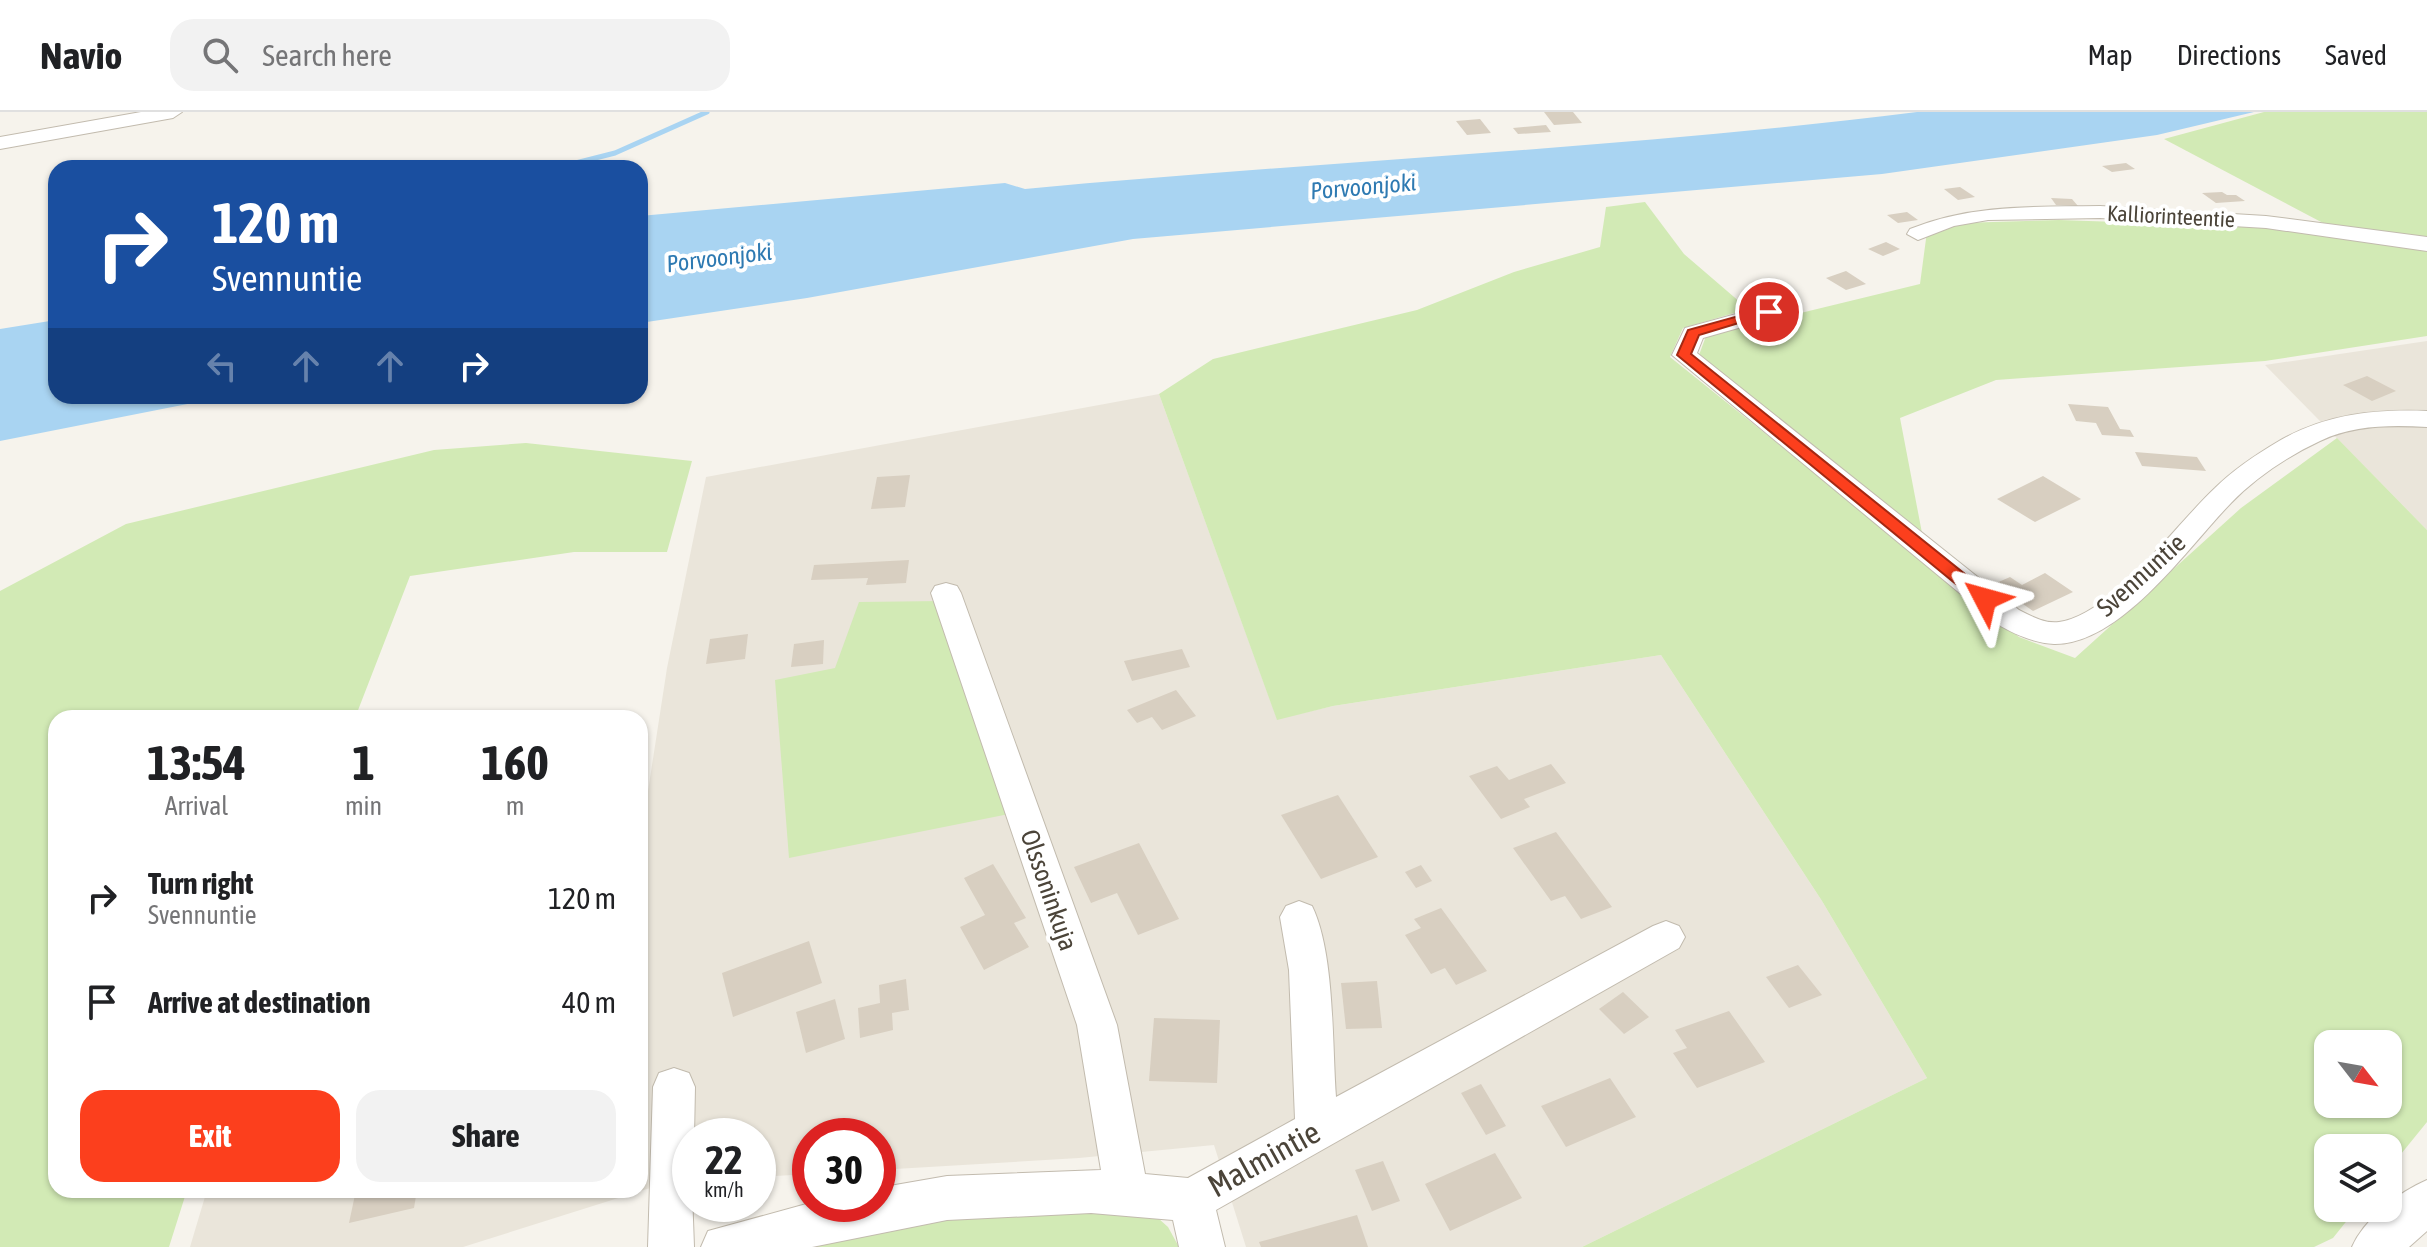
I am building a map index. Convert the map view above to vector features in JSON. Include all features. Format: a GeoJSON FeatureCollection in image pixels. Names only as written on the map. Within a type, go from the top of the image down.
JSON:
{"type":"FeatureCollection","features":[{"type":"Feature","properties":{"kind":"street"},"geometry":{"type":"LineString","coordinates":[[0,143],[173,112]]}},
{"type":"Feature","properties":{"kind":"street","name":"Kalliorinteentie"},"geometry":{"type":"LineString","coordinates":[[1918,234],[1949,221],[1988,214],[2112,212],[2266,222],[2427,244]]}},
{"type":"Feature","properties":{"kind":"street","name":"Svennuntie"},"geometry":{"type":"LineString","coordinates":[[1769,312],[1693,333],[1684,355],[2008,617],[2034,630],[2064,633],[2101,616],[2143,580],[2225,493],[2310,435],[2334,425],[2373,417],[2427,419]]}},
{"type":"Feature","properties":{"kind":"street","name":"Olssoninkuja"},"geometry":{"type":"LineString","coordinates":[[946,593],[1097,1025],[1127,1194]]}},
{"type":"Feature","properties":{"kind":"street"},"geometry":{"type":"LineString","coordinates":[[1299,917],[1308,970],[1317,1130]]}},
{"type":"Feature","properties":{"kind":"street","name":"Malmintie"},"geometry":{"type":"LineString","coordinates":[[724,1247],[850,1215],[947,1198],[1091,1191],[1191,1200],[1666,937]]}},
{"type":"Feature","properties":{"kind":"street"},"geometry":{"type":"LineString","coordinates":[[671,1247],[674,1087]]}},
{"type":"Feature","properties":{"kind":"street"},"geometry":{"type":"LineString","coordinates":[[1191,1200],[1202,1247]]}},
{"type":"Feature","properties":{"kind":"street"},"geometry":{"type":"LineString","coordinates":[[2375,1247],[2427,1202]]}},
{"type":"Feature","properties":{"kind":"shaded area"},"geometry":{"type":"Polygon","coordinates":[[[2427,341],[2427,530],[2265,365],[2427,341]]]}},
{"type":"Feature","properties":{"kind":"shaded area"},"geometry":{"type":"Polygon","coordinates":[[[1159,394],[1277,719],[1333,706],[1661,655],[1822,901],[1927,1078],[1582,1247],[1246,1247],[1214,1145],[1079,1158],[896,1169],[896,1118],[792,1118],[792,1175],[776,1176],[776,1118],[672,1118],[672,1175],[669,1182],[648,1189],[648,791],[667,668],[706,477],[1159,394]]]}},
{"type":"Feature","properties":{"kind":"shaded area"},"geometry":{"type":"Polygon","coordinates":[[[205,1198],[618,1198],[463,1247],[190,1247],[205,1198]]]}},
{"type":"Feature","properties":{"kind":"green space"},"geometry":{"type":"Polygon","coordinates":[[[2264,112],[2427,112],[2427,240],[2323,223],[2164,139],[2264,112]]]}},
{"type":"Feature","properties":{"kind":"green space"},"geometry":{"type":"Polygon","coordinates":[[[1645,202],[1684,254],[1748,309],[1683,328],[1670,357],[2019,637],[2075,658],[2241,508],[2337,438],[2427,530],[2427,1122],[2402,1153],[2402,1134],[2314,1134],[2314,1222],[2346,1222],[2333,1238],[2314,1247],[1582,1247],[1927,1078],[1822,901],[1661,655],[1333,706],[1277,720],[1159,394],[1213,359],[1417,310],[1514,272],[1600,247],[1606,207],[1645,202]]]}},
{"type":"Feature","properties":{"kind":"green space"},"geometry":{"type":"Polygon","coordinates":[[[2059,220],[2265,227],[2427,249],[2427,336],[2265,361],[1996,380],[1900,418],[1922,533],[1699,355],[1706,336],[1920,284],[1928,224],[2059,220]]]}},
{"type":"Feature","properties":{"kind":"green space"},"geometry":{"type":"Polygon","coordinates":[[[526,443],[692,461],[667,552],[574,552],[410,576],[358,710],[48,710],[48,1198],[184,1198],[169,1247],[0,1247],[0,591],[126,524],[434,450],[526,443]]]}},
{"type":"Feature","properties":{"kind":"green space"},"geometry":{"type":"Polygon","coordinates":[[[941,601],[1009,814],[789,858],[775,680],[835,668],[859,602],[941,601]]]}},
{"type":"Feature","properties":{"kind":"green space"},"geometry":{"type":"Polygon","coordinates":[[[1081,1208],[1158,1218],[1168,1227],[1179,1247],[790,1247],[872,1226],[1081,1208]]]}},
{"type":"Feature","properties":{"kind":"water","name":"Porvoonjoki"},"geometry":{"type":"Polygon","coordinates":[[[1917,112],[2254,112],[2157,135],[1882,174],[1133,239],[807,298],[648,322],[648,215],[1005,183],[1025,189],[1806,125],[1917,112]]]}},
{"type":"Feature","properties":{"kind":"water"},"geometry":{"type":"Polygon","coordinates":[[[48,321],[48,404],[187,404],[0,441],[0,329],[48,321]]]}},
{"type":"Feature","properties":{"kind":"building"},"geometry":{"type":"Polygon","coordinates":[[[1544,112],[1573,112],[1582,123],[1554,125],[1544,112]]]}},
{"type":"Feature","properties":{"kind":"building"},"geometry":{"type":"Polygon","coordinates":[[[1480,119],[1491,133],[1467,135],[1456,121],[1480,119]]]}},
{"type":"Feature","properties":{"kind":"building"},"geometry":{"type":"Polygon","coordinates":[[[1546,125],[1551,132],[1518,134],[1513,128],[1546,125]]]}},
{"type":"Feature","properties":{"kind":"building"},"geometry":{"type":"Polygon","coordinates":[[[2126,163],[2135,169],[2112,172],[2102,166],[2126,163]]]}},
{"type":"Feature","properties":{"kind":"building"},"geometry":{"type":"Polygon","coordinates":[[[1960,187],[1975,197],[1958,200],[1944,189],[1960,187]]]}},
{"type":"Feature","properties":{"kind":"building"},"geometry":{"type":"Polygon","coordinates":[[[2222,192],[2245,201],[2216,203],[2202,193],[2222,192]]]}},
{"type":"Feature","properties":{"kind":"building"},"geometry":{"type":"Polygon","coordinates":[[[2051,198],[2072,199],[2078,206],[2056,205],[2051,198]]]}},
{"type":"Feature","properties":{"kind":"building"},"geometry":{"type":"Polygon","coordinates":[[[1907,212],[1918,220],[1898,223],[1887,215],[1907,212]]]}},
{"type":"Feature","properties":{"kind":"building"},"geometry":{"type":"Polygon","coordinates":[[[1886,242],[1900,249],[1883,256],[1868,249],[1886,242]]]}},
{"type":"Feature","properties":{"kind":"building"},"geometry":{"type":"Polygon","coordinates":[[[1846,271],[1866,284],[1846,290],[1826,278],[1846,271]]]}},
{"type":"Feature","properties":{"kind":"building"},"geometry":{"type":"Polygon","coordinates":[[[1774,288],[1784,295],[1754,302],[1744,294],[1774,288]]]}},
{"type":"Feature","properties":{"kind":"building"},"geometry":{"type":"Polygon","coordinates":[[[2367,376],[2396,391],[2372,401],[2343,385],[2367,376]]]}},
{"type":"Feature","properties":{"kind":"building"},"geometry":{"type":"Polygon","coordinates":[[[2068,404],[2108,407],[2120,429],[2130,430],[2134,437],[2102,435],[2096,423],[2076,421],[2068,404]]]}},
{"type":"Feature","properties":{"kind":"building"},"geometry":{"type":"Polygon","coordinates":[[[2135,452],[2197,457],[2206,471],[2142,466],[2135,452]]]}},
{"type":"Feature","properties":{"kind":"building"},"geometry":{"type":"Polygon","coordinates":[[[910,475],[905,507],[871,509],[877,477],[910,475]]]}},
{"type":"Feature","properties":{"kind":"building"},"geometry":{"type":"Polygon","coordinates":[[[2043,476],[2081,499],[2035,522],[1997,499],[2043,476]]]}},
{"type":"Feature","properties":{"kind":"building"},"geometry":{"type":"Polygon","coordinates":[[[909,560],[906,583],[866,585],[868,578],[811,580],[814,565],[909,560]]]}},
{"type":"Feature","properties":{"kind":"building"},"geometry":{"type":"Polygon","coordinates":[[[2045,573],[2073,592],[2033,611],[1994,584],[2010,577],[2022,585],[2045,573]]]}},
{"type":"Feature","properties":{"kind":"building"},"geometry":{"type":"Polygon","coordinates":[[[748,634],[745,659],[706,664],[710,639],[748,634]]]}},
{"type":"Feature","properties":{"kind":"building"},"geometry":{"type":"Polygon","coordinates":[[[824,640],[823,664],[791,667],[794,644],[824,640]]]}},
{"type":"Feature","properties":{"kind":"building"},"geometry":{"type":"Polygon","coordinates":[[[1182,649],[1190,667],[1132,681],[1124,661],[1182,649]]]}},
{"type":"Feature","properties":{"kind":"building"},"geometry":{"type":"Polygon","coordinates":[[[1176,690],[1196,716],[1162,730],[1152,717],[1137,723],[1127,710],[1176,690]]]}},
{"type":"Feature","properties":{"kind":"building"},"geometry":{"type":"Polygon","coordinates":[[[1551,764],[1566,783],[1524,799],[1530,807],[1501,819],[1469,776],[1497,766],[1509,780],[1551,764]]]}},
{"type":"Feature","properties":{"kind":"building"},"geometry":{"type":"Polygon","coordinates":[[[1338,795],[1378,857],[1321,879],[1281,815],[1338,795]]]}},
{"type":"Feature","properties":{"kind":"building"},"geometry":{"type":"Polygon","coordinates":[[[1556,832],[1612,907],[1581,919],[1565,896],[1551,901],[1513,848],[1556,832]]]}},
{"type":"Feature","properties":{"kind":"building"},"geometry":{"type":"Polygon","coordinates":[[[1139,843],[1179,919],[1138,935],[1117,893],[1091,903],[1074,867],[1139,843]]]}},
{"type":"Feature","properties":{"kind":"building"},"geometry":{"type":"Polygon","coordinates":[[[993,864],[1026,918],[1014,923],[1029,947],[984,970],[960,927],[985,915],[964,878],[993,864]]]}},
{"type":"Feature","properties":{"kind":"building"},"geometry":{"type":"Polygon","coordinates":[[[1421,865],[1432,881],[1416,888],[1405,872],[1421,865]]]}},
{"type":"Feature","properties":{"kind":"building"},"geometry":{"type":"Polygon","coordinates":[[[1441,908],[1487,971],[1456,985],[1445,968],[1431,974],[1405,935],[1421,928],[1414,919],[1441,908]]]}},
{"type":"Feature","properties":{"kind":"building"},"geometry":{"type":"Polygon","coordinates":[[[809,941],[822,983],[733,1017],[722,973],[809,941]]]}},
{"type":"Feature","properties":{"kind":"building"},"geometry":{"type":"Polygon","coordinates":[[[1798,965],[1822,995],[1789,1008],[1766,977],[1798,965]]]}},
{"type":"Feature","properties":{"kind":"building"},"geometry":{"type":"Polygon","coordinates":[[[906,979],[909,1010],[892,1013],[893,1030],[860,1038],[858,1008],[880,1003],[879,985],[906,979]]]}},
{"type":"Feature","properties":{"kind":"building"},"geometry":{"type":"Polygon","coordinates":[[[1377,981],[1382,1028],[1346,1029],[1341,983],[1377,981]]]}},
{"type":"Feature","properties":{"kind":"building"},"geometry":{"type":"Polygon","coordinates":[[[1623,992],[1649,1017],[1624,1034],[1599,1009],[1623,992]]]}},
{"type":"Feature","properties":{"kind":"building"},"geometry":{"type":"Polygon","coordinates":[[[835,999],[845,1039],[806,1053],[796,1012],[835,999]]]}},
{"type":"Feature","properties":{"kind":"building"},"geometry":{"type":"Polygon","coordinates":[[[1729,1011],[1765,1062],[1697,1088],[1673,1053],[1687,1048],[1675,1030],[1729,1011]]]}},
{"type":"Feature","properties":{"kind":"building"},"geometry":{"type":"Polygon","coordinates":[[[1154,1018],[1220,1020],[1217,1083],[1149,1081],[1154,1018]]]}},
{"type":"Feature","properties":{"kind":"building"},"geometry":{"type":"Polygon","coordinates":[[[1610,1078],[1636,1117],[1566,1147],[1541,1106],[1610,1078]]]}},
{"type":"Feature","properties":{"kind":"building"},"geometry":{"type":"Polygon","coordinates":[[[1481,1084],[1506,1126],[1486,1135],[1461,1093],[1481,1084]]]}},
{"type":"Feature","properties":{"kind":"building"},"geometry":{"type":"Polygon","coordinates":[[[1495,1153],[1522,1198],[1450,1231],[1425,1184],[1495,1153]]]}},
{"type":"Feature","properties":{"kind":"building"},"geometry":{"type":"Polygon","coordinates":[[[1383,1161],[1400,1201],[1372,1211],[1355,1170],[1383,1161]]]}},
{"type":"Feature","properties":{"kind":"building"},"geometry":{"type":"Polygon","coordinates":[[[354,1198],[416,1198],[414,1208],[349,1223],[354,1198]]]}},
{"type":"Feature","properties":{"kind":"building"},"geometry":{"type":"Polygon","coordinates":[[[1357,1215],[1368,1247],[1261,1247],[1259,1242],[1357,1215]]]}},
{"type":"Feature","properties":{"kind":"waterway"},"geometry":{"type":"LineString","coordinates":[[587,160],[615,153],[707,112]]}},
{"type":"Feature","properties":{"kind":"route"},"geometry":{"type":"LineString","coordinates":[[1769,312],[1693,333],[1684,355],[1985,599]]}}]}
